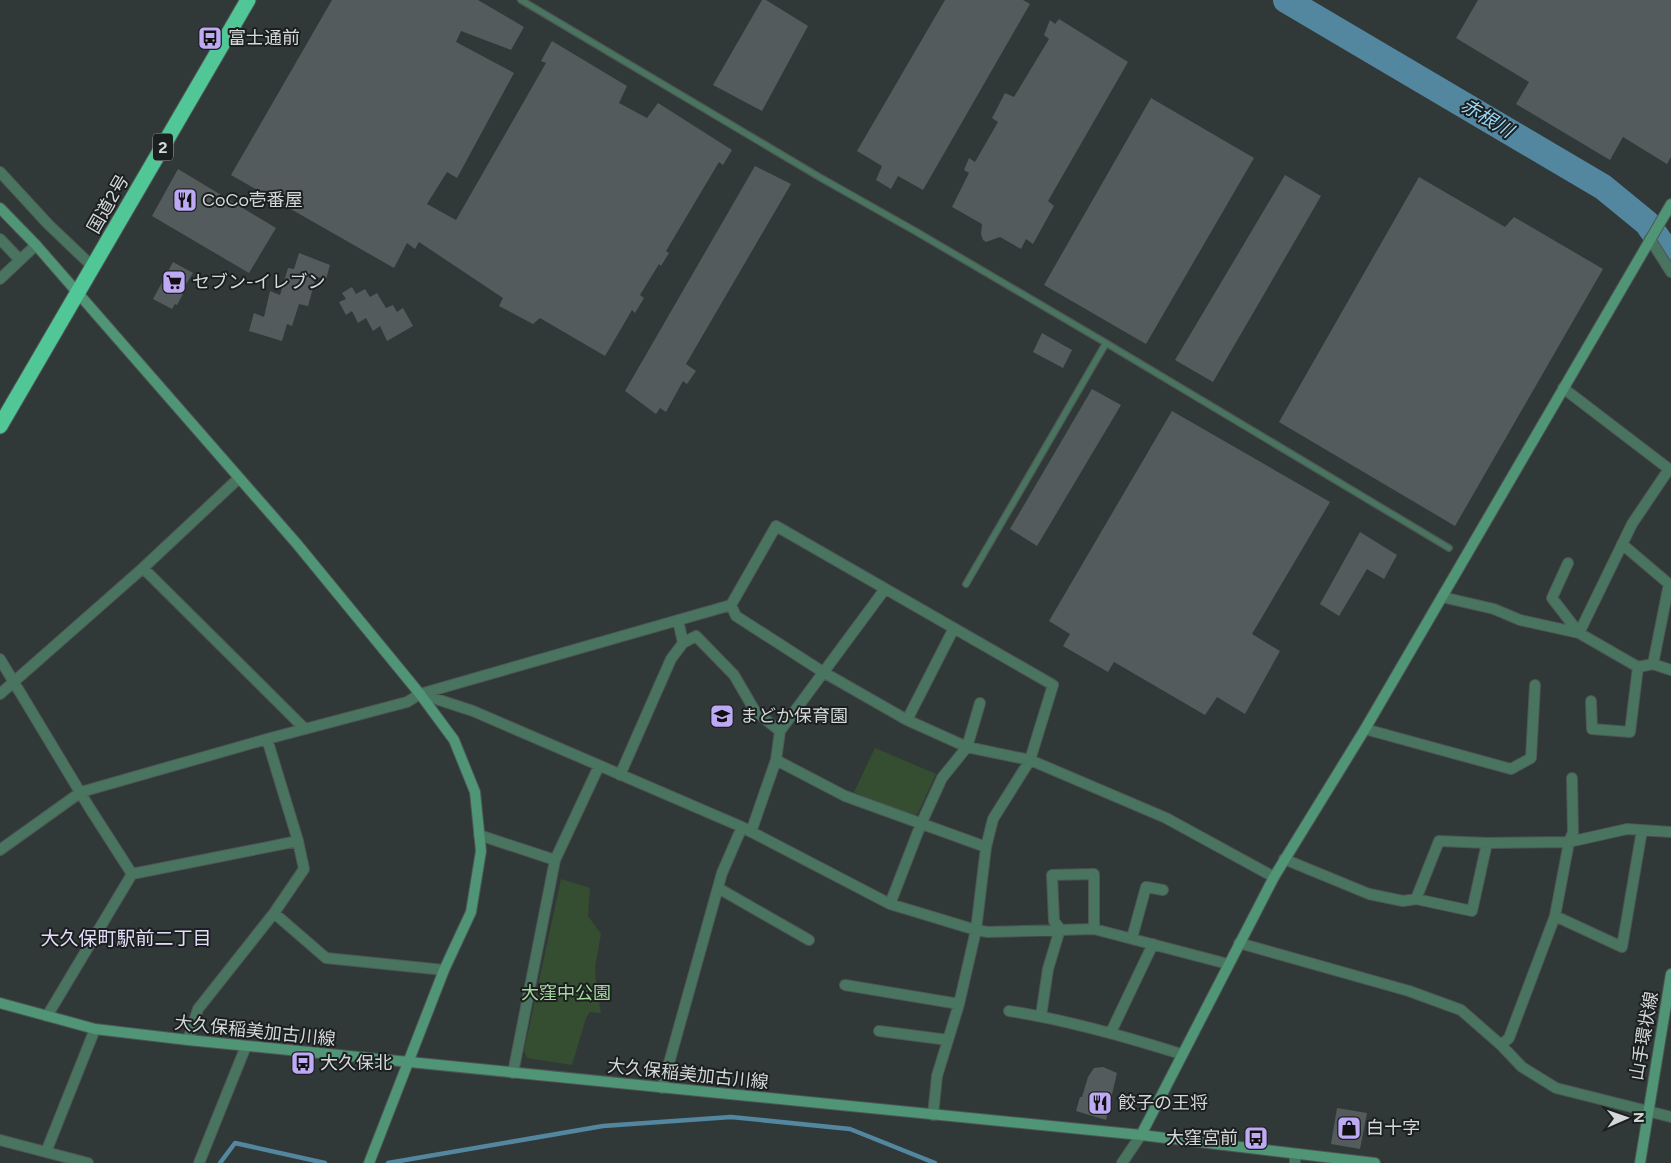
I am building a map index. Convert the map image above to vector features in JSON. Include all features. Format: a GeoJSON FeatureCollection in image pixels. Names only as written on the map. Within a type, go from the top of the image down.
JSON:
{"type":"FeatureCollection","features":[{"type":"Feature","properties":{"kind":"highway","name":"国道2号"},"geometry":{"type":"LineString","coordinates":[[0,426],[248,0]]}},
{"type":"Feature","properties":{"kind":"street"},"geometry":{"type":"LineString","coordinates":[[0,172],[48,224],[93,267]]}},
{"type":"Feature","properties":{"kind":"street"},"geometry":{"type":"LineString","coordinates":[[1122,1163],[1141,1135],[1181,1054],[1274,877],[1365,729],[1671,204]]}},
{"type":"Feature","properties":{"kind":"street"},"geometry":{"type":"LineString","coordinates":[[0,208],[36,245],[297,544],[420,694],[454,740],[475,792],[481,851],[471,912],[444,970],[369,1163]]}},
{"type":"Feature","properties":{"kind":"street"},"geometry":{"type":"LineString","coordinates":[[0,239],[20,260]]}},
{"type":"Feature","properties":{"kind":"street"},"geometry":{"type":"LineString","coordinates":[[1650,239],[1671,272]]}},
{"type":"Feature","properties":{"kind":"street"},"geometry":{"type":"LineString","coordinates":[[0,279],[36,245]]}},
{"type":"Feature","properties":{"kind":"street"},"geometry":{"type":"LineString","coordinates":[[1563,388],[1669,468],[1632,524],[1579,633]]}},
{"type":"Feature","properties":{"kind":"street"},"geometry":{"type":"LineString","coordinates":[[0,694],[143,568],[239,478]]}},
{"type":"Feature","properties":{"kind":"street"},"geometry":{"type":"LineString","coordinates":[[0,850],[81,792],[267,739],[407,702],[420,694],[731,605],[776,526],[1053,685],[1030,760],[993,819],[986,847],[976,930],[959,1004],[937,1076],[933,1115]]}},
{"type":"Feature","properties":{"kind":"street"},"geometry":{"type":"LineString","coordinates":[[1622,544],[1669,584],[1653,664]]}},
{"type":"Feature","properties":{"kind":"street"},"geometry":{"type":"LineString","coordinates":[[1568,563],[1552,598],[1579,633]]}},
{"type":"Feature","properties":{"kind":"street"},"geometry":{"type":"LineString","coordinates":[[143,568],[305,729]]}},
{"type":"Feature","properties":{"kind":"street"},"geometry":{"type":"LineString","coordinates":[[662,1088],[722,873],[746,830],[776,760],[780,731],[885,589]]}},
{"type":"Feature","properties":{"kind":"street"},"geometry":{"type":"LineString","coordinates":[[1442,597],[1494,609],[1520,620],[1579,633],[1638,667],[1653,664],[1671,670]]}},
{"type":"Feature","properties":{"kind":"street"},"geometry":{"type":"LineString","coordinates":[[731,605],[736,616],[823,672],[907,720],[968,747],[1030,760],[1166,818],[1274,877]]}},
{"type":"Feature","properties":{"kind":"street"},"geometry":{"type":"LineString","coordinates":[[678,620],[683,643]]}},
{"type":"Feature","properties":{"kind":"street"},"geometry":{"type":"LineString","coordinates":[[907,720],[954,628]]}},
{"type":"Feature","properties":{"kind":"street"},"geometry":{"type":"LineString","coordinates":[[620,775],[671,659],[683,643],[696,636],[734,675],[755,711],[780,731]]}},
{"type":"Feature","properties":{"kind":"street"},"geometry":{"type":"LineString","coordinates":[[0,659],[132,874]]}},
{"type":"Feature","properties":{"kind":"street"},"geometry":{"type":"LineString","coordinates":[[1591,701],[1592,729],[1630,732],[1638,667]]}},
{"type":"Feature","properties":{"kind":"street"},"geometry":{"type":"LineString","coordinates":[[1365,729],[1511,769],[1531,758],[1535,685]]}},
{"type":"Feature","properties":{"kind":"street"},"geometry":{"type":"LineString","coordinates":[[420,694],[473,711],[746,830],[890,904],[988,932],[1094,928],[1228,964]]}},
{"type":"Feature","properties":{"kind":"street"},"geometry":{"type":"LineString","coordinates":[[890,904],[921,824],[942,778],[968,747],[980,703]]}},
{"type":"Feature","properties":{"kind":"street"},"geometry":{"type":"LineString","coordinates":[[188,1040],[198,1009],[274,913],[304,869],[298,841],[267,739]]}},
{"type":"Feature","properties":{"kind":"street"},"geometry":{"type":"LineString","coordinates":[[776,760],[845,796],[986,847]]}},
{"type":"Feature","properties":{"kind":"street"},"geometry":{"type":"LineString","coordinates":[[513,1073],[555,860],[599,766]]}},
{"type":"Feature","properties":{"kind":"street"},"geometry":{"type":"LineString","coordinates":[[1502,1045],[1509,1038],[1555,916],[1568,842],[1573,832],[1572,778]]}},
{"type":"Feature","properties":{"kind":"street"},"geometry":{"type":"LineString","coordinates":[[1416,899],[1439,841],[1487,843],[1568,842],[1627,829],[1671,832]]}},
{"type":"Feature","properties":{"kind":"street"},"geometry":{"type":"LineString","coordinates":[[1555,916],[1622,947],[1642,830]]}},
{"type":"Feature","properties":{"kind":"street"},"geometry":{"type":"LineString","coordinates":[[479,835],[555,860]]}},
{"type":"Feature","properties":{"kind":"street"},"geometry":{"type":"LineString","coordinates":[[47,1016],[132,874],[298,841]]}},
{"type":"Feature","properties":{"kind":"street"},"geometry":{"type":"LineString","coordinates":[[1284,860],[1370,894],[1403,901],[1416,899],[1472,911],[1487,843]]}},
{"type":"Feature","properties":{"kind":"street"},"geometry":{"type":"LineString","coordinates":[[1060,929],[1054,921],[1052,875],[1094,874],[1094,928]]}},
{"type":"Feature","properties":{"kind":"street"},"geometry":{"type":"LineString","coordinates":[[1132,938],[1146,887],[1163,890]]}},
{"type":"Feature","properties":{"kind":"street"},"geometry":{"type":"LineString","coordinates":[[718,888],[810,940]]}},
{"type":"Feature","properties":{"kind":"street"},"geometry":{"type":"LineString","coordinates":[[274,913],[326,958],[444,970]]}},
{"type":"Feature","properties":{"kind":"street"},"geometry":{"type":"LineString","coordinates":[[1041,1016],[1048,969],[1060,929]]}},
{"type":"Feature","properties":{"kind":"street"},"geometry":{"type":"LineString","coordinates":[[1239,943],[1409,991],[1460,1010],[1502,1045],[1522,1067],[1556,1088],[1671,1117]]}},
{"type":"Feature","properties":{"kind":"street"},"geometry":{"type":"LineString","coordinates":[[1111,1032],[1153,944]]}},
{"type":"Feature","properties":{"kind":"street","name":"山手環状線"},"geometry":{"type":"LineString","coordinates":[[1640,1163],[1647,1110],[1671,974]]}},
{"type":"Feature","properties":{"kind":"street"},"geometry":{"type":"LineString","coordinates":[[844,985],[959,1004]]}},
{"type":"Feature","properties":{"kind":"street","name":"大久保稲美加古川線"},"geometry":{"type":"LineString","coordinates":[[0,1003],[96,1029],[188,1040],[1141,1135],[1295,1158],[1375,1163]]}},
{"type":"Feature","properties":{"kind":"street"},"geometry":{"type":"LineString","coordinates":[[1009,1011],[1041,1016],[1111,1032],[1181,1054]]}},
{"type":"Feature","properties":{"kind":"street"},"geometry":{"type":"LineString","coordinates":[[46,1152],[96,1029]]}},
{"type":"Feature","properties":{"kind":"street"},"geometry":{"type":"LineString","coordinates":[[880,1032],[948,1040]]}},
{"type":"Feature","properties":{"kind":"street"},"geometry":{"type":"LineString","coordinates":[[199,1163],[246,1046]]}},
{"type":"Feature","properties":{"kind":"street"},"geometry":{"type":"LineString","coordinates":[[0,1140],[88,1163]]}},
{"type":"Feature","properties":{"kind":"lane"},"geometry":{"type":"LineString","coordinates":[[521,0],[821,178],[916,231],[1106,343],[1449,548]]}},
{"type":"Feature","properties":{"kind":"lane"},"geometry":{"type":"LineString","coordinates":[[966,584],[1106,343]]}},
{"type":"Feature","properties":{"kind":"green space"},"geometry":{"type":"Polygon","coordinates":[[[875,748],[936,774],[918,813],[911,817],[854,792],[875,748]]]}},
{"type":"Feature","properties":{"kind":"green space","name":"大窪中公園"},"geometry":{"type":"Polygon","coordinates":[[[561,879],[590,888],[588,916],[601,934],[595,967],[601,1013],[590,1012],[586,1018],[572,1065],[527,1058],[524,1051],[561,879]]]}},
{"type":"Feature","properties":{"kind":"building"},"geometry":{"type":"Polygon","coordinates":[[[332,0],[478,0],[524,27],[511,50],[461,31],[456,42],[514,73],[457,178],[447,172],[427,204],[456,220],[546,63],[541,61],[552,41],[627,86],[619,103],[647,118],[658,103],[732,150],[723,165],[719,162],[666,251],[669,253],[661,266],[659,264],[640,295],[644,298],[635,313],[632,310],[605,356],[540,318],[533,324],[499,306],[503,298],[419,242],[415,249],[407,243],[394,268],[231,175],[332,0]]]}},
{"type":"Feature","properties":{"kind":"building"},"geometry":{"type":"Polygon","coordinates":[[[762,0],[766,0],[808,26],[762,111],[713,85],[762,0]]]}},
{"type":"Feature","properties":{"kind":"building"},"geometry":{"type":"Polygon","coordinates":[[[945,0],[1023,0],[1030,4],[923,190],[898,176],[891,189],[876,180],[882,166],[857,151],[945,0]]]}},
{"type":"Feature","properties":{"kind":"building"},"geometry":{"type":"Polygon","coordinates":[[[1478,0],[1671,0],[1671,157],[1667,164],[1623,137],[1610,160],[1516,104],[1529,82],[1456,38],[1478,0]]]}},
{"type":"Feature","properties":{"kind":"building"},"geometry":{"type":"Polygon","coordinates":[[[1059,19],[1128,62],[1048,201],[1054,206],[1033,244],[1026,239],[1021,249],[1000,237],[986,242],[981,234],[982,224],[952,207],[969,173],[964,170],[969,158],[975,162],[998,122],[992,118],[1005,93],[1014,97],[1049,39],[1044,35],[1050,20],[1055,24],[1059,19]]]}},
{"type":"Feature","properties":{"kind":"building"},"geometry":{"type":"Polygon","coordinates":[[[1151,98],[1254,158],[1146,344],[1044,285],[1151,98]]]}},
{"type":"Feature","properties":{"kind":"building"},"geometry":{"type":"Polygon","coordinates":[[[755,166],[791,184],[686,364],[696,371],[687,384],[683,381],[666,412],[660,408],[656,414],[625,391],[755,166]]]}},
{"type":"Feature","properties":{"kind":"building"},"geometry":{"type":"Polygon","coordinates":[[[178,169],[276,228],[249,273],[152,216],[178,169]]]}},
{"type":"Feature","properties":{"kind":"building"},"geometry":{"type":"Polygon","coordinates":[[[1285,175],[1321,196],[1213,382],[1175,360],[1285,175]]]}},
{"type":"Feature","properties":{"kind":"building"},"geometry":{"type":"Polygon","coordinates":[[[1419,177],[1505,227],[1514,217],[1603,269],[1455,526],[1279,422],[1419,177]]]}},
{"type":"Feature","properties":{"kind":"building"},"geometry":{"type":"Polygon","coordinates":[[[299,253],[330,265],[326,279],[316,277],[308,306],[299,304],[292,326],[287,324],[282,341],[249,331],[254,313],[264,317],[270,291],[280,295],[288,268],[294,269],[299,253]]]}},
{"type":"Feature","properties":{"kind":"building"},"geometry":{"type":"Polygon","coordinates":[[[173,262],[193,273],[181,292],[183,294],[177,305],[175,304],[172,309],[153,299],[173,262]]]}},
{"type":"Feature","properties":{"kind":"building"},"geometry":{"type":"Polygon","coordinates":[[[352,287],[356,294],[365,289],[370,297],[377,293],[386,308],[393,305],[397,312],[403,308],[413,326],[387,341],[380,326],[373,331],[366,318],[358,323],[352,311],[346,315],[339,302],[346,299],[342,293],[352,287]]]}},
{"type":"Feature","properties":{"kind":"building"},"geometry":{"type":"Polygon","coordinates":[[[1042,333],[1072,350],[1063,368],[1033,352],[1042,333]]]}},
{"type":"Feature","properties":{"kind":"building"},"geometry":{"type":"Polygon","coordinates":[[[1092,389],[1121,405],[1037,546],[1010,529],[1092,389]]]}},
{"type":"Feature","properties":{"kind":"building"},"geometry":{"type":"Polygon","coordinates":[[[1172,411],[1330,502],[1252,634],[1280,651],[1245,714],[1217,697],[1205,715],[1114,662],[1108,672],[1063,646],[1070,634],[1049,621],[1172,411]]]}},
{"type":"Feature","properties":{"kind":"building"},"geometry":{"type":"Polygon","coordinates":[[[1360,532],[1397,555],[1384,579],[1367,569],[1339,616],[1320,604],[1360,532]]]}},
{"type":"Feature","properties":{"kind":"building"},"geometry":{"type":"Polygon","coordinates":[[[1103,1067],[1117,1073],[1106,1120],[1076,1111],[1088,1077],[1094,1068],[1103,1067]]]}},
{"type":"Feature","properties":{"kind":"building","name":"白十字"},"geometry":{"type":"Polygon","coordinates":[[[1337,1108],[1367,1113],[1360,1149],[1331,1144],[1337,1108]]]}},
{"type":"Feature","properties":{"kind":"waterway","name":"赤根川"},"geometry":{"type":"LineString","coordinates":[[1286,0],[1603,187],[1647,223],[1671,257]]}},
{"type":"Feature","properties":{"kind":"waterway"},"geometry":{"type":"LineString","coordinates":[[388,1163],[603,1126],[731,1117],[850,1129],[935,1163]]}},
{"type":"Feature","properties":{"kind":"waterway"},"geometry":{"type":"LineString","coordinates":[[220,1163],[235,1143],[325,1163]]}},
{"type":"Feature","properties":{"kind":"place","name":"富士通前"},"geometry":{"type":"Point","coordinates":[210,38]}},
{"type":"Feature","properties":{"kind":"place","name":"CoCo壱番屋"},"geometry":{"type":"Point","coordinates":[185,200]}},
{"type":"Feature","properties":{"kind":"place","name":"セブン-イレブン"},"geometry":{"type":"Point","coordinates":[174,282]}},
{"type":"Feature","properties":{"kind":"place","name":"まどか保育園"},"geometry":{"type":"Point","coordinates":[722,716]}},
{"type":"Feature","properties":{"kind":"place","name":"大久保北"},"geometry":{"type":"Point","coordinates":[303,1063]}},
{"type":"Feature","properties":{"kind":"place","name":"餃子の王将"},"geometry":{"type":"Point","coordinates":[1100,1103]}},
{"type":"Feature","properties":{"kind":"place","name":"白十字"},"geometry":{"type":"Point","coordinates":[1349,1128]}},
{"type":"Feature","properties":{"kind":"place","name":"大窪宮前"},"geometry":{"type":"Point","coordinates":[1256,1138]}},
{"type":"Feature","properties":{"kind":"district","name":"大久保町駅前二丁目"},"geometry":{"type":"Point","coordinates":[126,938]}}]}
